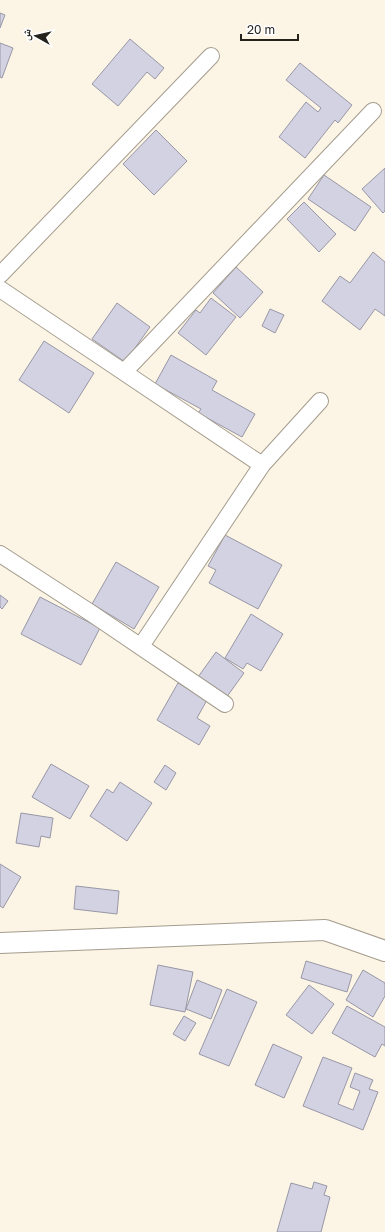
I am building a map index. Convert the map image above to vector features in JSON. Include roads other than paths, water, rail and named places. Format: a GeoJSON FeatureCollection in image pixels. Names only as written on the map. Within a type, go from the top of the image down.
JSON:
{"type":"FeatureCollection","features":[{"type":"Feature","properties":{"kind":"street"},"geometry":{"type":"LineString","coordinates":[[0,275],[211,56]]}},
{"type":"Feature","properties":{"kind":"street"},"geometry":{"type":"LineString","coordinates":[[124,372],[374,111]]}},
{"type":"Feature","properties":{"kind":"street"},"geometry":{"type":"LineString","coordinates":[[0,289],[262,464]]}},
{"type":"Feature","properties":{"kind":"street"},"geometry":{"type":"LineString","coordinates":[[141,646],[262,464],[320,400]]}},
{"type":"Feature","properties":{"kind":"street"},"geometry":{"type":"LineString","coordinates":[[0,554],[141,646],[225,704]]}},
{"type":"Feature","properties":{"kind":"street"},"geometry":{"type":"LineString","coordinates":[[0,943],[325,930],[385,951]]}}]}
